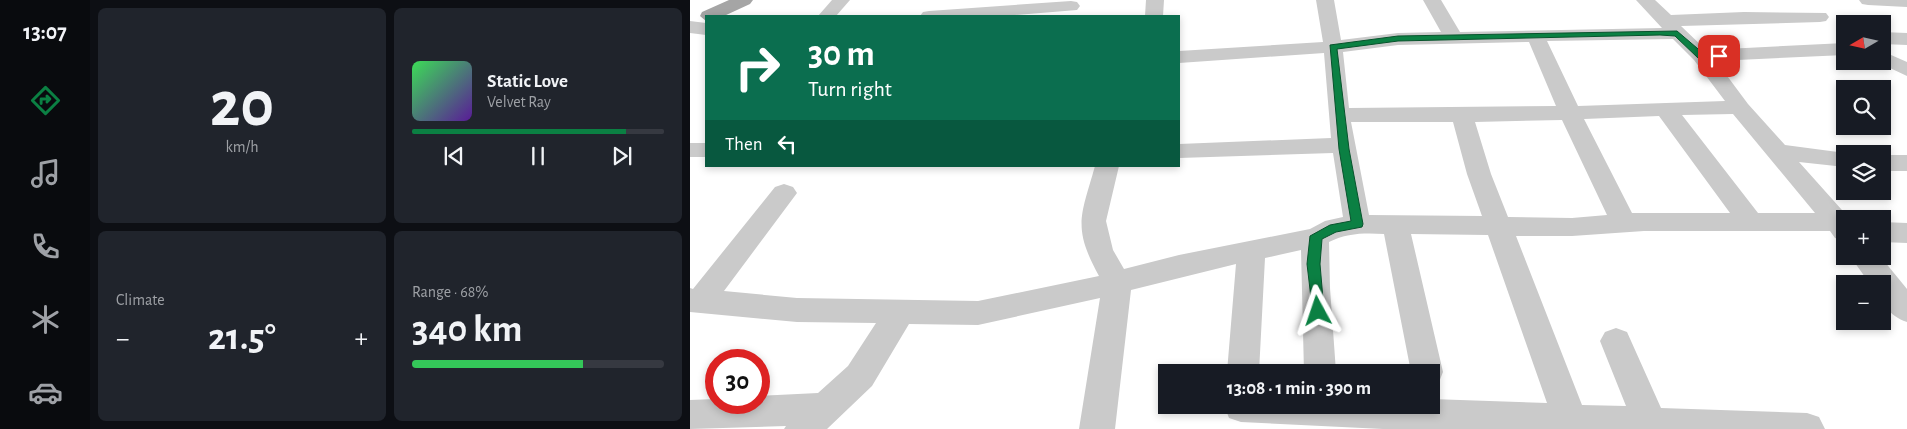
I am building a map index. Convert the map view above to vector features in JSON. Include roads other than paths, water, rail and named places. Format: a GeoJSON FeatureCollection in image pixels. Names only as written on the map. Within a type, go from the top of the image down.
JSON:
{"type":"FeatureCollection","features":[{"type":"Feature","properties":{"kind":"main road"},"geometry":{"type":"LineString","coordinates":[[712,15],[743,0]]}},
{"type":"Feature","properties":{"kind":"main road"},"geometry":{"type":"LineString","coordinates":[[690,26],[705,18]]}},
{"type":"Feature","properties":{"kind":"street"},"geometry":{"type":"LineString","coordinates":[[738,0],[743,0]]}},
{"type":"Feature","properties":{"kind":"street"},"geometry":{"type":"LineString","coordinates":[[828,15],[841,0]]}},
{"type":"Feature","properties":{"kind":"street"},"geometry":{"type":"LineString","coordinates":[[1154,15],[1155,0]]}},
{"type":"Feature","properties":{"kind":"street"},"geometry":{"type":"LineString","coordinates":[[1324,0],[1333,47],[1339,115],[1358,224]]}},
{"type":"Feature","properties":{"kind":"street"},"geometry":{"type":"LineString","coordinates":[[1432,0],[1453,37]]}},
{"type":"Feature","properties":{"kind":"street"},"geometry":{"type":"LineString","coordinates":[[1645,0],[1702,56],[1740,107],[1836,220]]}},
{"type":"Feature","properties":{"kind":"street"},"geometry":{"type":"LineString","coordinates":[[1711,0],[1734,19]]}},
{"type":"Feature","properties":{"kind":"street"},"geometry":{"type":"LineString","coordinates":[[1808,0],[1820,17],[1836,32]]}},
{"type":"Feature","properties":{"kind":"street"},"geometry":{"type":"LineString","coordinates":[[1868,0],[1907,2]]}},
{"type":"Feature","properties":{"kind":"street"},"geometry":{"type":"LineString","coordinates":[[930,15],[942,2]]}},
{"type":"Feature","properties":{"kind":"street"},"geometry":{"type":"LineString","coordinates":[[938,15],[992,9],[1071,7]]}},
{"type":"Feature","properties":{"kind":"street"},"geometry":{"type":"LineString","coordinates":[[1180,57],[1333,47],[1398,39],[1535,35],[1673,27],[1719,17],[1734,19],[1820,17]]}},
{"type":"Feature","properties":{"kind":"street"},"geometry":{"type":"LineString","coordinates":[[690,26],[705,29]]}},
{"type":"Feature","properties":{"kind":"street"},"geometry":{"type":"LineString","coordinates":[[1535,35],[1570,113],[1624,223]]}},
{"type":"Feature","properties":{"kind":"street"},"geometry":{"type":"LineString","coordinates":[[1891,38],[1907,39]]}},
{"type":"Feature","properties":{"kind":"street"},"geometry":{"type":"LineString","coordinates":[[1702,56],[1836,41]]}},
{"type":"Feature","properties":{"kind":"street"},"geometry":{"type":"LineString","coordinates":[[1891,62],[1907,70]]}},
{"type":"Feature","properties":{"kind":"street"},"geometry":{"type":"LineString","coordinates":[[1339,115],[1570,113],[1740,107]]}},
{"type":"Feature","properties":{"kind":"street"},"geometry":{"type":"LineString","coordinates":[[1666,110],[1751,222]]}},
{"type":"Feature","properties":{"kind":"street"},"geometry":{"type":"LineString","coordinates":[[1462,114],[1479,174],[1573,424]]}},
{"type":"Feature","properties":{"kind":"street"},"geometry":{"type":"LineString","coordinates":[[1180,151],[1344,145]]}},
{"type":"Feature","properties":{"kind":"street"},"geometry":{"type":"LineString","coordinates":[[1778,152],[1836,158]]}},
{"type":"Feature","properties":{"kind":"street"},"geometry":{"type":"LineString","coordinates":[[1891,163],[1907,163]]}},
{"type":"Feature","properties":{"kind":"street"},"geometry":{"type":"LineString","coordinates":[[1096,429],[1117,283],[1099,251],[1093,220],[1106,167]]}},
{"type":"Feature","properties":{"kind":"street"},"geometry":{"type":"LineString","coordinates":[[695,300],[784,192]]}},
{"type":"Feature","properties":{"kind":"street"},"geometry":{"type":"LineString","coordinates":[[695,300],[797,310],[899,314],[978,313],[1065,296],[1179,266],[1251,252],[1316,236],[1334,228],[1358,224],[1572,227],[1624,223],[1751,222],[1836,228]]}},
{"type":"Feature","properties":{"kind":"street"},"geometry":{"type":"LineString","coordinates":[[1396,226],[1425,364]]}},
{"type":"Feature","properties":{"kind":"street"},"geometry":{"type":"LineString","coordinates":[[1891,233],[1907,234]]}},
{"type":"Feature","properties":{"kind":"street"},"geometry":{"type":"LineString","coordinates":[[1316,236],[1314,264],[1320,364]]}},
{"type":"Feature","properties":{"kind":"street"},"geometry":{"type":"LineString","coordinates":[[1244,364],[1251,252]]}},
{"type":"Feature","properties":{"kind":"street"},"geometry":{"type":"LineString","coordinates":[[1871,265],[1907,310]]}},
{"type":"Feature","properties":{"kind":"street"},"geometry":{"type":"LineString","coordinates":[[690,416],[812,418],[860,376],[899,314]]}},
{"type":"Feature","properties":{"kind":"street"},"geometry":{"type":"LineString","coordinates":[[1616,341],[1650,422]]}},
{"type":"Feature","properties":{"kind":"street"},"geometry":{"type":"LineString","coordinates":[[1440,412],[1573,424],[1650,422],[1807,429]]}},
{"type":"Feature","properties":{"kind":"street"},"geometry":{"type":"LineString","coordinates":[[1240,414],[1359,414]]}}]}
